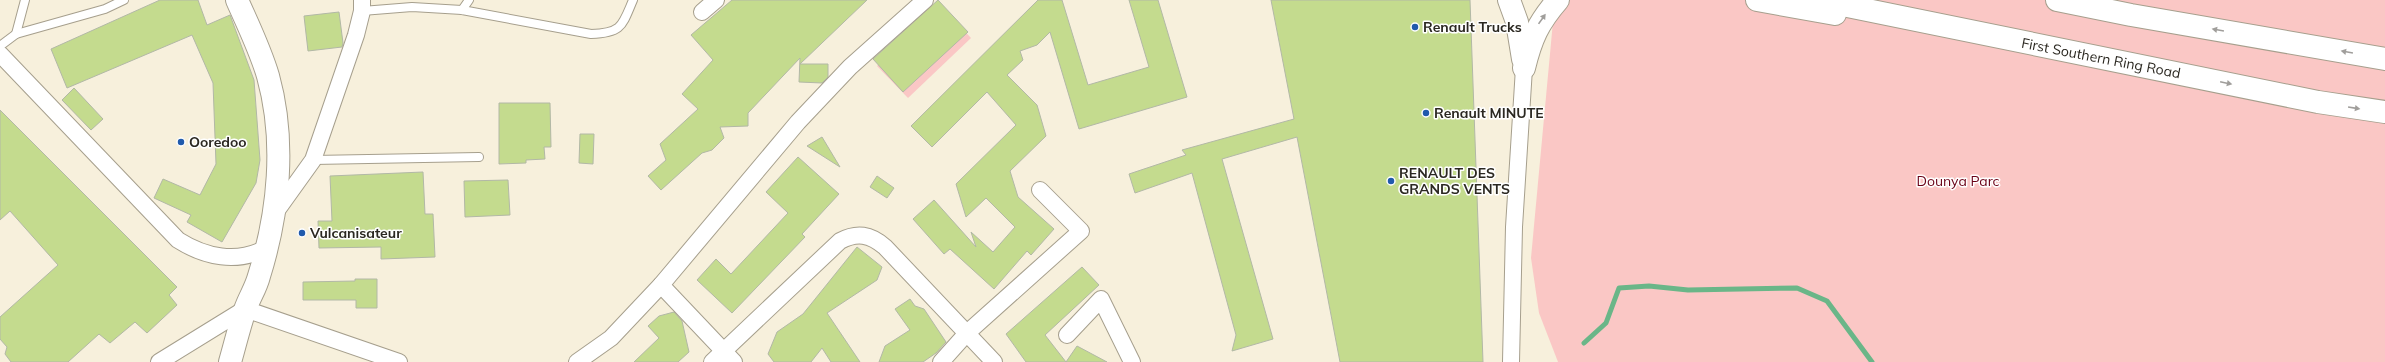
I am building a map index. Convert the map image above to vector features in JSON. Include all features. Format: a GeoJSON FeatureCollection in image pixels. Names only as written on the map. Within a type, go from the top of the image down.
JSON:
{"type":"FeatureCollection","features":[{"type":"Feature","properties":{"kind":"main road"},"geometry":{"type":"LineString","coordinates":[[230,360],[245,309],[259,276],[274,214],[278,180],[278,142],[274,106],[268,76],[256,42],[237,0]]}},
{"type":"Feature","properties":{"kind":"main road"},"geometry":{"type":"LineString","coordinates":[[1509,0],[1517,22],[1524,68]]}},
{"type":"Feature","properties":{"kind":"main road"},"geometry":{"type":"LineString","coordinates":[[1524,68],[1531,41],[1541,20],[1558,0]]}},
{"type":"Feature","properties":{"kind":"main road"},"geometry":{"type":"LineString","coordinates":[[1757,0],[2201,78]]}},
{"type":"Feature","properties":{"kind":"main road","name":"First Southern Ring Road"},"geometry":{"type":"LineString","coordinates":[[1818,0],[2318,102],[2385,112]]}},
{"type":"Feature","properties":{"kind":"main road"},"geometry":{"type":"LineString","coordinates":[[2056,0],[2131,15],[2385,59]]}},
{"type":"Feature","properties":{"kind":"main road"},"geometry":{"type":"LineString","coordinates":[[2105,0],[2131,15]]}},
{"type":"Feature","properties":{"kind":"street"},"geometry":{"type":"LineString","coordinates":[[702,12],[716,0]]}},
{"type":"Feature","properties":{"kind":"street"},"geometry":{"type":"LineString","coordinates":[[577,362],[610,338],[662,285],[798,122],[850,67],[925,0]]}},
{"type":"Feature","properties":{"kind":"street"},"geometry":{"type":"LineString","coordinates":[[274,214],[313,160],[356,35],[362,6]]}},
{"type":"Feature","properties":{"kind":"street"},"geometry":{"type":"LineString","coordinates":[[0,54],[178,240],[194,250],[212,256],[233,257],[255,254],[266,248]]}},
{"type":"Feature","properties":{"kind":"street"},"geometry":{"type":"LineString","coordinates":[[1511,362],[1514,227],[1524,68]]}},
{"type":"Feature","properties":{"kind":"street"},"geometry":{"type":"LineString","coordinates":[[941,362],[967,333],[1081,231],[1040,190]]}},
{"type":"Feature","properties":{"kind":"street"},"geometry":{"type":"LineString","coordinates":[[662,285],[723,358],[840,241],[859,234],[869,236],[884,246],[994,362]]}},
{"type":"Feature","properties":{"kind":"street"},"geometry":{"type":"LineString","coordinates":[[1067,335],[1101,299],[1132,362]]}},
{"type":"Feature","properties":{"kind":"street"},"geometry":{"type":"LineString","coordinates":[[159,362],[245,309],[399,362]]}},
{"type":"Feature","properties":{"kind":"lane"},"geometry":{"type":"LineString","coordinates":[[16,34],[25,0]]}},
{"type":"Feature","properties":{"kind":"lane"},"geometry":{"type":"LineString","coordinates":[[0,46],[16,34],[105,9],[124,0]]}},
{"type":"Feature","properties":{"kind":"lane"},"geometry":{"type":"LineString","coordinates":[[462,10],[469,0]]}},
{"type":"Feature","properties":{"kind":"lane"},"geometry":{"type":"LineString","coordinates":[[362,6],[462,10],[591,34],[609,34],[622,25],[633,0]]}},
{"type":"Feature","properties":{"kind":"lane"},"geometry":{"type":"LineString","coordinates":[[313,160],[479,158]]}},
{"type":"Feature","properties":{"kind":"green space","name":"Dounya Parc"},"geometry":{"type":"Polygon","coordinates":[[[1555,0],[2385,0],[2385,362],[1558,362],[1539,313],[1531,258],[1555,0]]]}},
{"type":"Feature","properties":{"kind":"green space"},"geometry":{"type":"Polygon","coordinates":[[[941,6],[971,38],[908,98],[877,66],[941,6]]]}},
{"type":"Feature","properties":{"kind":"building"},"geometry":{"type":"Polygon","coordinates":[[[160,0],[198,0],[207,25],[230,15],[254,80],[260,160],[256,183],[222,242],[187,222],[191,215],[154,198],[163,179],[200,195],[216,164],[213,83],[192,35],[67,88],[51,49],[160,0]]]}},
{"type":"Feature","properties":{"kind":"building"},"geometry":{"type":"Polygon","coordinates":[[[732,0],[867,0],[800,64],[828,64],[828,77],[822,83],[799,82],[800,58],[748,113],[748,126],[720,127],[724,138],[712,150],[702,153],[661,190],[648,176],[666,160],[660,144],[698,109],[682,94],[713,60],[691,35],[732,0]]]}},
{"type":"Feature","properties":{"kind":"building"},"geometry":{"type":"Polygon","coordinates":[[[938,0],[968,32],[903,92],[873,59],[938,0]]]}},
{"type":"Feature","properties":{"kind":"building"},"geometry":{"type":"Polygon","coordinates":[[[1038,0],[1062,0],[1088,85],[1149,67],[1129,0],[1158,0],[1187,97],[1079,129],[1050,32],[1037,45],[1020,51],[1023,60],[1007,75],[1037,105],[1046,136],[1010,171],[1018,197],[1054,229],[1031,255],[1027,251],[994,289],[950,249],[944,254],[913,219],[934,200],[976,247],[971,232],[993,252],[1015,227],[986,198],[966,217],[956,184],[1016,125],[987,92],[932,147],[911,126],[1038,0]]]}},
{"type":"Feature","properties":{"kind":"building","name":"RENAULT DES GRANDS VENTS"},"geometry":{"type":"Polygon","coordinates":[[[1271,0],[1470,0],[1483,362],[1340,362],[1297,137],[1222,159],[1273,339],[1232,351],[1236,335],[1192,173],[1135,193],[1129,174],[1186,155],[1182,150],[1294,119],[1271,0]]]}},
{"type":"Feature","properties":{"kind":"building"},"geometry":{"type":"Polygon","coordinates":[[[339,12],[343,43],[342,47],[308,51],[304,16],[339,12]]]}},
{"type":"Feature","properties":{"kind":"building"},"geometry":{"type":"Polygon","coordinates":[[[74,88],[103,119],[91,130],[62,100],[74,88]]]}},
{"type":"Feature","properties":{"kind":"building"},"geometry":{"type":"Polygon","coordinates":[[[499,103],[550,103],[551,147],[544,147],[545,159],[526,160],[526,163],[499,164],[499,103]]]}},
{"type":"Feature","properties":{"kind":"building"},"geometry":{"type":"Polygon","coordinates":[[[0,110],[177,287],[169,295],[177,305],[147,333],[135,322],[110,343],[99,334],[68,362],[11,362],[5,354],[7,347],[0,339],[0,317],[58,265],[10,211],[0,220],[0,110]]]}},
{"type":"Feature","properties":{"kind":"building"},"geometry":{"type":"Polygon","coordinates":[[[580,134],[594,134],[593,164],[579,163],[580,134]]]}},
{"type":"Feature","properties":{"kind":"building"},"geometry":{"type":"Polygon","coordinates":[[[822,137],[840,167],[807,146],[822,137]]]}},
{"type":"Feature","properties":{"kind":"building"},"geometry":{"type":"Polygon","coordinates":[[[798,157],[839,194],[802,234],[805,237],[732,313],[697,280],[716,259],[731,274],[788,213],[766,192],[798,157]]]}},
{"type":"Feature","properties":{"kind":"building"},"geometry":{"type":"Polygon","coordinates":[[[423,172],[425,214],[433,214],[435,257],[381,259],[381,247],[319,248],[318,221],[332,221],[330,176],[423,172]]]}},
{"type":"Feature","properties":{"kind":"building"},"geometry":{"type":"Polygon","coordinates":[[[877,176],[894,188],[887,198],[870,187],[877,176]]]}},
{"type":"Feature","properties":{"kind":"building"},"geometry":{"type":"Polygon","coordinates":[[[508,180],[510,215],[465,217],[464,181],[508,180]]]}},
{"type":"Feature","properties":{"kind":"building"},"geometry":{"type":"Polygon","coordinates":[[[857,247],[882,267],[877,280],[827,313],[860,362],[831,362],[822,348],[811,362],[774,362],[768,354],[777,332],[803,314],[857,247]]]}},
{"type":"Feature","properties":{"kind":"building"},"geometry":{"type":"Polygon","coordinates":[[[1082,267],[1099,285],[1045,335],[1066,362],[1026,362],[1006,334],[1082,267]]]}},
{"type":"Feature","properties":{"kind":"building"},"geometry":{"type":"Polygon","coordinates":[[[355,279],[377,279],[377,308],[356,308],[356,300],[303,300],[303,282],[355,281],[355,279]]]}},
{"type":"Feature","properties":{"kind":"building"},"geometry":{"type":"Polygon","coordinates":[[[910,299],[915,306],[924,309],[946,342],[936,353],[923,362],[879,362],[885,346],[910,330],[895,309],[910,299]]]}},
{"type":"Feature","properties":{"kind":"building"},"geometry":{"type":"Polygon","coordinates":[[[674,312],[682,321],[689,352],[678,362],[634,362],[659,338],[648,326],[659,316],[674,312]]]}},
{"type":"Feature","properties":{"kind":"building"},"geometry":{"type":"Polygon","coordinates":[[[1077,346],[1107,362],[1066,362],[1077,346]]]}},
{"type":"Feature","properties":{"kind":"waterway"},"geometry":{"type":"LineString","coordinates":[[1584,343],[1606,323],[1619,288],[1649,286],[1688,290],[1797,288],[1827,301],[1872,362]]}},
{"type":"Feature","properties":{"kind":"place","name":"Renault Trucks"},"geometry":{"type":"Point","coordinates":[1415,27]}},
{"type":"Feature","properties":{"kind":"place","name":"Renault MINUTE"},"geometry":{"type":"Point","coordinates":[1426,113]}},
{"type":"Feature","properties":{"kind":"place","name":"Ooredoo"},"geometry":{"type":"Point","coordinates":[181,142]}},
{"type":"Feature","properties":{"kind":"place","name":"RENAULT DES GRANDS VENTS"},"geometry":{"type":"Point","coordinates":[1391,181]}},
{"type":"Feature","properties":{"kind":"place","name":"Vulcanisateur"},"geometry":{"type":"Point","coordinates":[302,233]}}]}
